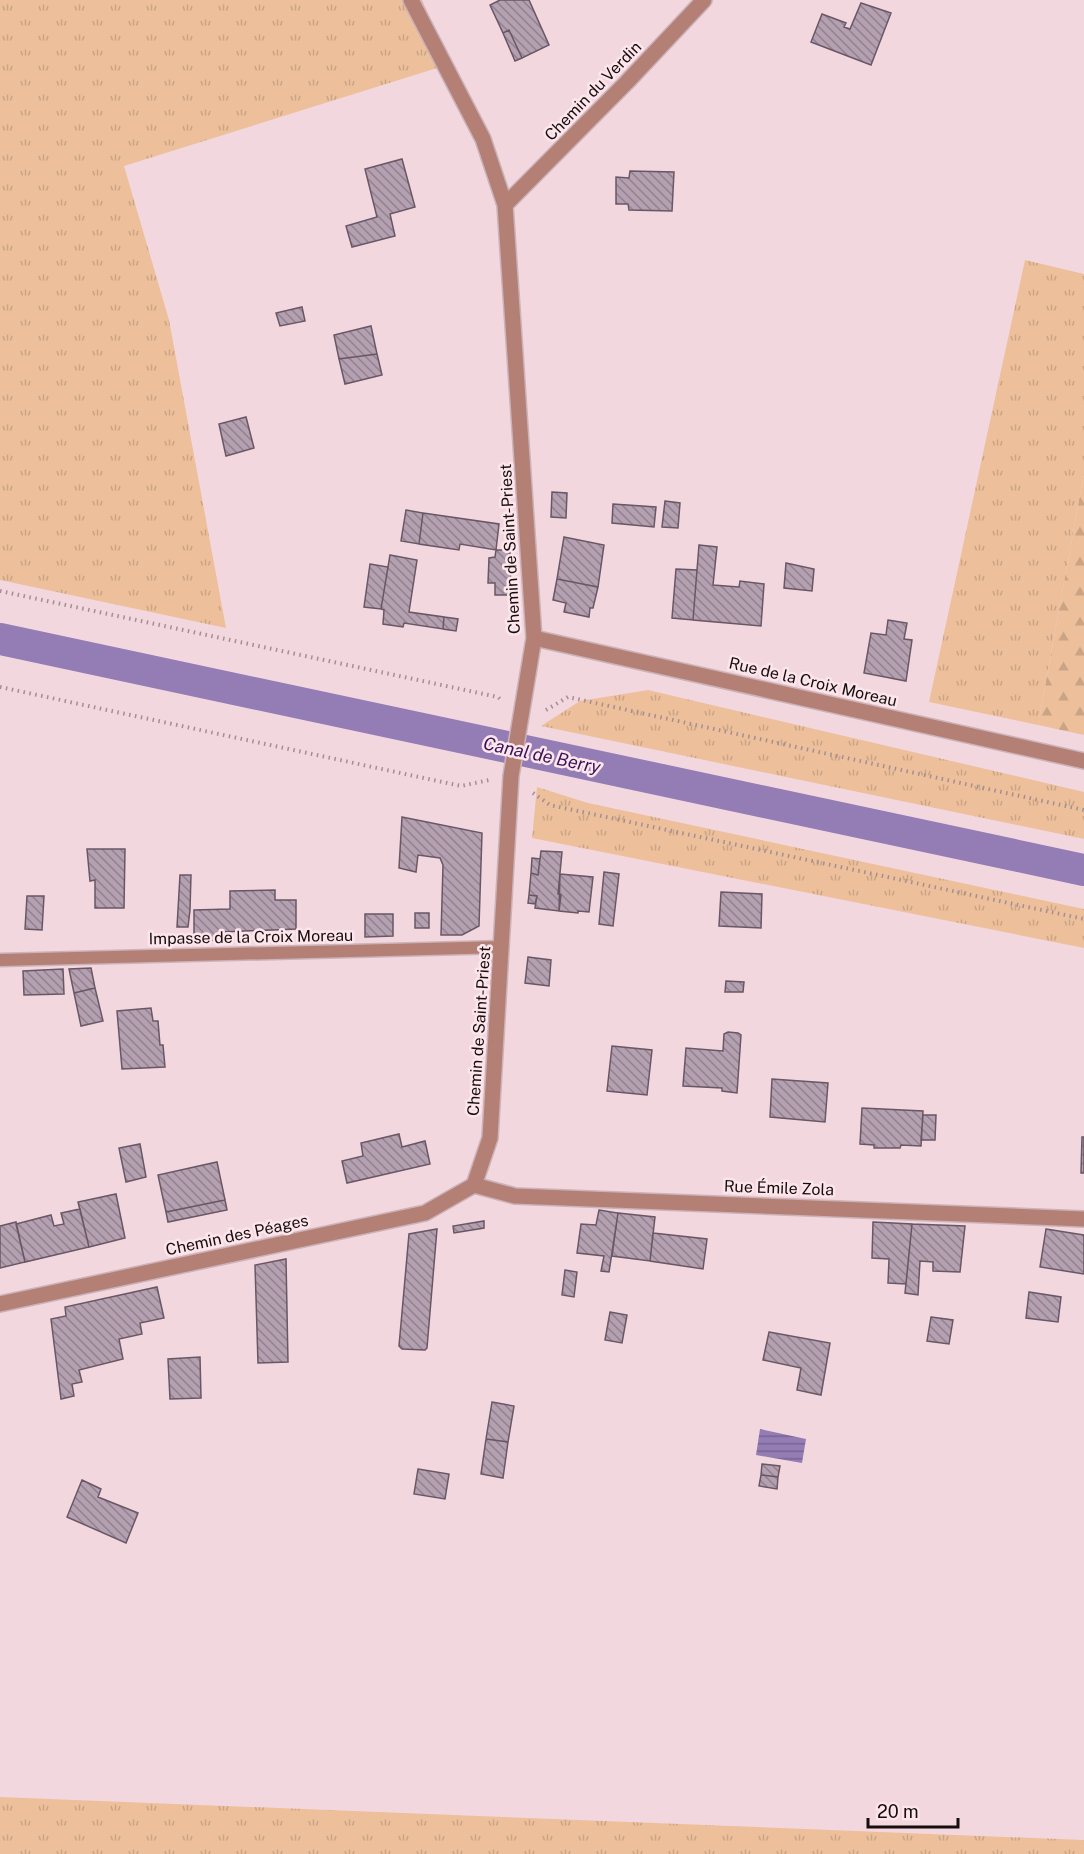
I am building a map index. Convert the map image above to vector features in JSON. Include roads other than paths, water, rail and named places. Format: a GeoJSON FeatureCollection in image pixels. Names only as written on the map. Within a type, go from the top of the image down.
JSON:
{"type":"FeatureCollection","features":[{"type":"Feature","properties":{"kind":"street","name":"Chemin de Saint-Priest"},"geometry":{"type":"LineString","coordinates":[[411,0],[483,139],[505,205],[534,638],[511,776],[490,1138],[474,1185]]}},
{"type":"Feature","properties":{"kind":"street","name":"Chemin du Verdin"},"geometry":{"type":"LineString","coordinates":[[505,205],[705,0]]}},
{"type":"Feature","properties":{"kind":"street","name":"Rue de la Croix Moreau"},"geometry":{"type":"LineString","coordinates":[[534,638],[1084,761]]}},
{"type":"Feature","properties":{"kind":"street","name":"Rue Émile Zola"},"geometry":{"type":"LineString","coordinates":[[474,1185],[515,1196],[1084,1219]]}},
{"type":"Feature","properties":{"kind":"street","name":"Chemin des Péages"},"geometry":{"type":"LineString","coordinates":[[0,1304],[425,1213],[474,1185]]}},
{"type":"Feature","properties":{"kind":"lane","name":"Impasse de la Croix Moreau"},"geometry":{"type":"LineString","coordinates":[[0,960],[502,947]]}},
{"type":"Feature","properties":{"kind":"waterway","name":"Canal de Berry"},"geometry":{"type":"LineString","coordinates":[[0,639],[1084,870]]}}]}
